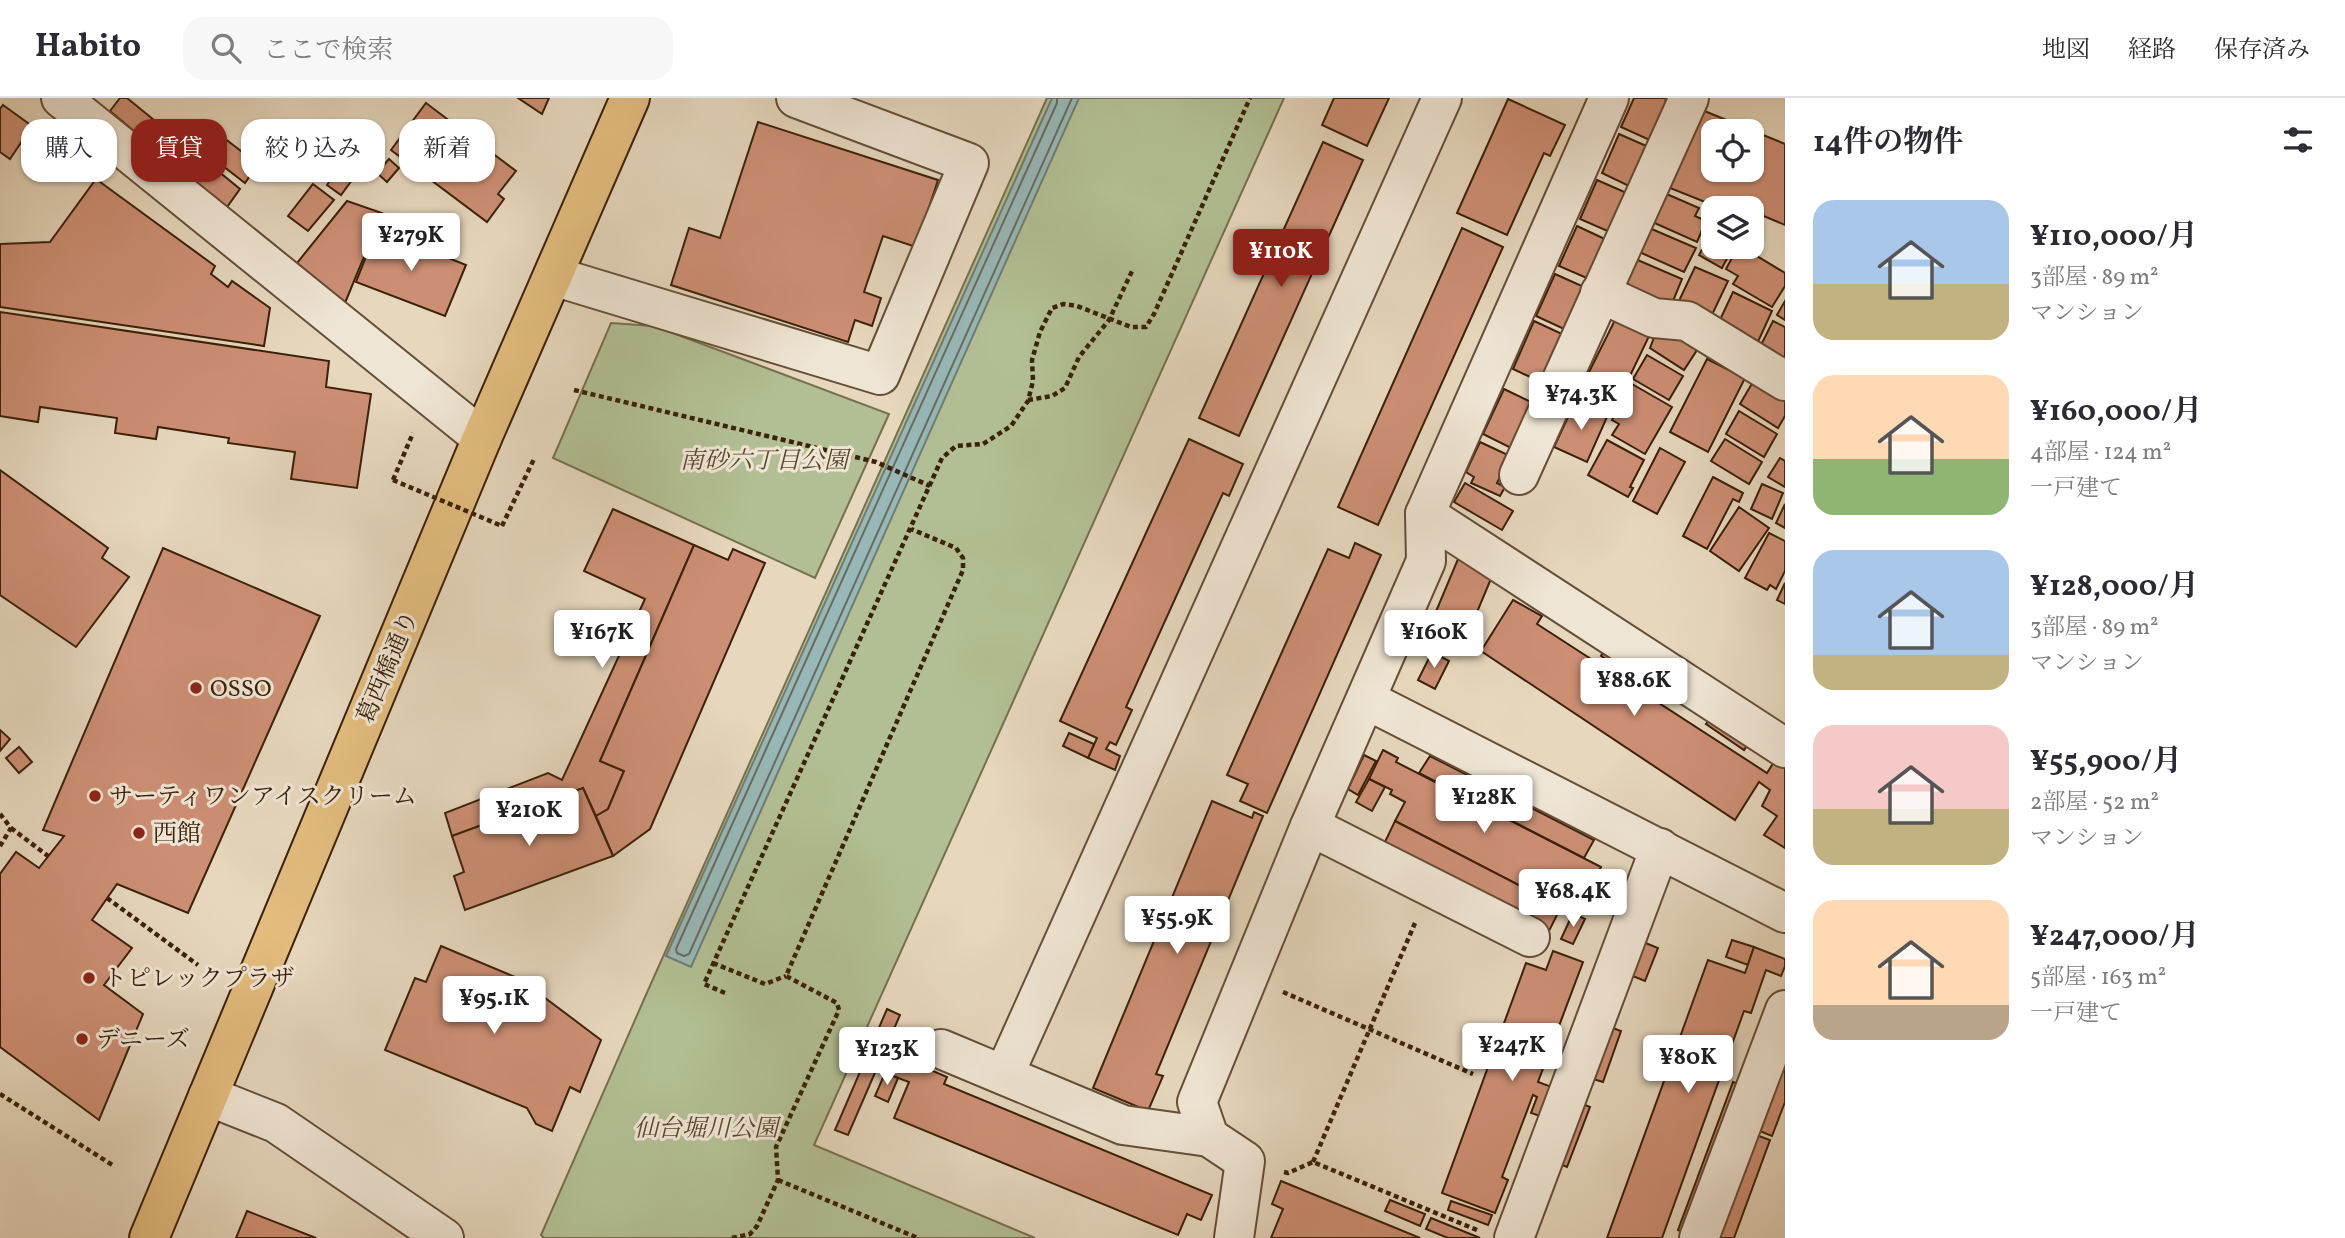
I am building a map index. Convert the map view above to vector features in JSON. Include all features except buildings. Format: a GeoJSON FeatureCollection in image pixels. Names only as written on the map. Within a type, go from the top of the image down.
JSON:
{"type":"FeatureCollection","features":[{"type":"Feature","properties":{"kind":"main road","name":"葛西橋通り"},"geometry":{"type":"LineString","coordinates":[[149,1238],[482,438],[631,98]]}},
{"type":"Feature","properties":{"kind":"street"},"geometry":{"type":"LineString","coordinates":[[61,98],[482,438]]}},
{"type":"Feature","properties":{"kind":"street"},"geometry":{"type":"LineString","coordinates":[[553,276],[880,375],[969,163],[796,98]]}},
{"type":"Feature","properties":{"kind":"street"},"geometry":{"type":"LineString","coordinates":[[1004,1075],[1441,98]]}},
{"type":"Feature","properties":{"kind":"street"},"geometry":{"type":"LineString","coordinates":[[1519,475],[1689,98]]}},
{"type":"Feature","properties":{"kind":"street"},"geometry":{"type":"LineString","coordinates":[[1209,1137],[1196,1102],[1310,826],[1426,561],[1425,514],[1601,100]]}},
{"type":"Feature","properties":{"kind":"street"},"geometry":{"type":"LineString","coordinates":[[1600,293],[1654,317],[1687,321],[1785,381]]}},
{"type":"Feature","properties":{"kind":"street"},"geometry":{"type":"LineString","coordinates":[[1425,514],[1785,748]]}},
{"type":"Feature","properties":{"kind":"street"},"geometry":{"type":"LineString","coordinates":[[1367,700],[1785,913]]}},
{"type":"Feature","properties":{"kind":"street"},"geometry":{"type":"LineString","coordinates":[[1310,826],[1530,937]]}},
{"type":"Feature","properties":{"kind":"street"},"geometry":{"type":"LineString","coordinates":[[1499,1235],[1660,848]]}},
{"type":"Feature","properties":{"kind":"street"},"geometry":{"type":"LineString","coordinates":[[1699,1238],[1785,1010]]}},
{"type":"Feature","properties":{"kind":"street"},"geometry":{"type":"LineString","coordinates":[[941,1049],[1123,1125],[1209,1137],[1245,1161],[1234,1238]]}},
{"type":"Feature","properties":{"kind":"street"},"geometry":{"type":"LineString","coordinates":[[208,1096],[276,1122],[444,1238]]}},
{"type":"Feature","properties":{"kind":"path"},"geometry":{"type":"LineString","coordinates":[[724,993],[704,984],[942,458],[956,446],[983,444],[1011,426],[1028,401],[1033,381],[1032,360],[1040,332],[1052,308],[1063,304],[1077,306],[1131,327],[1146,327],[1250,98]]}},
{"type":"Feature","properties":{"kind":"path"},"geometry":{"type":"LineString","coordinates":[[1028,401],[1052,396],[1065,388],[1079,357],[1109,320],[1133,269]]}},
{"type":"Feature","properties":{"kind":"path"},"geometry":{"type":"LineString","coordinates":[[574,390],[876,461],[930,486]]}},
{"type":"Feature","properties":{"kind":"path"},"geometry":{"type":"LineString","coordinates":[[417,424],[393,480],[502,526],[534,459]]}},
{"type":"Feature","properties":{"kind":"path"},"geometry":{"type":"LineString","coordinates":[[713,963],[765,984],[786,976],[963,570],[963,558],[956,548],[911,529]]}},
{"type":"Feature","properties":{"kind":"path"},"geometry":{"type":"LineString","coordinates":[[0,814],[11,828],[48,856]]}},
{"type":"Feature","properties":{"kind":"path"},"geometry":{"type":"LineString","coordinates":[[0,846],[11,828]]}},
{"type":"Feature","properties":{"kind":"path"},"geometry":{"type":"LineString","coordinates":[[1245,1161],[1288,1173],[1313,1162],[1430,887]]}},
{"type":"Feature","properties":{"kind":"path"},"geometry":{"type":"LineString","coordinates":[[107,898],[198,965]]}},
{"type":"Feature","properties":{"kind":"path"},"geometry":{"type":"LineString","coordinates":[[732,1238],[750,1234],[757,1226],[778,1180],[776,1147],[839,1010],[837,1003],[786,976]]}},
{"type":"Feature","properties":{"kind":"path"},"geometry":{"type":"LineString","coordinates":[[1247,976],[1473,1074]]}},
{"type":"Feature","properties":{"kind":"path"},"geometry":{"type":"LineString","coordinates":[[0,1094],[114,1166]]}},
{"type":"Feature","properties":{"kind":"path"},"geometry":{"type":"LineString","coordinates":[[1313,1162],[1499,1235]]}},
{"type":"Feature","properties":{"kind":"path"},"geometry":{"type":"LineString","coordinates":[[778,1180],[918,1238]]}},
{"type":"Feature","properties":{"kind":"green space","name":"仙台堀川公園"},"geometry":{"type":"Polygon","coordinates":[[[1047,98],[1284,98],[814,1145],[1035,1238],[544,1238],[541,1235],[645,997],[1047,98]]]}},
{"type":"Feature","properties":{"kind":"green space","name":"南砂六丁目公園"},"geometry":{"type":"Polygon","coordinates":[[[611,323],[654,326],[889,414],[815,578],[553,458],[611,323]]]}},
{"type":"Feature","properties":{"kind":"water"},"geometry":{"type":"Polygon","coordinates":[[[1052,98],[1079,98],[691,967],[666,956],[1052,98]]]}},
{"type":"Feature","properties":{"kind":"place","name":"OSSO"},"geometry":{"type":"Point","coordinates":[196,688]}},
{"type":"Feature","properties":{"kind":"place","name":"サーティワンアイスクリーム"},"geometry":{"type":"Point","coordinates":[95,796]}},
{"type":"Feature","properties":{"kind":"place","name":"西館"},"geometry":{"type":"Point","coordinates":[139,833]}},
{"type":"Feature","properties":{"kind":"place","name":"トピレックプラザ"},"geometry":{"type":"Point","coordinates":[89,978]}},
{"type":"Feature","properties":{"kind":"place","name":"デニーズ"},"geometry":{"type":"Point","coordinates":[82,1039]}}]}
